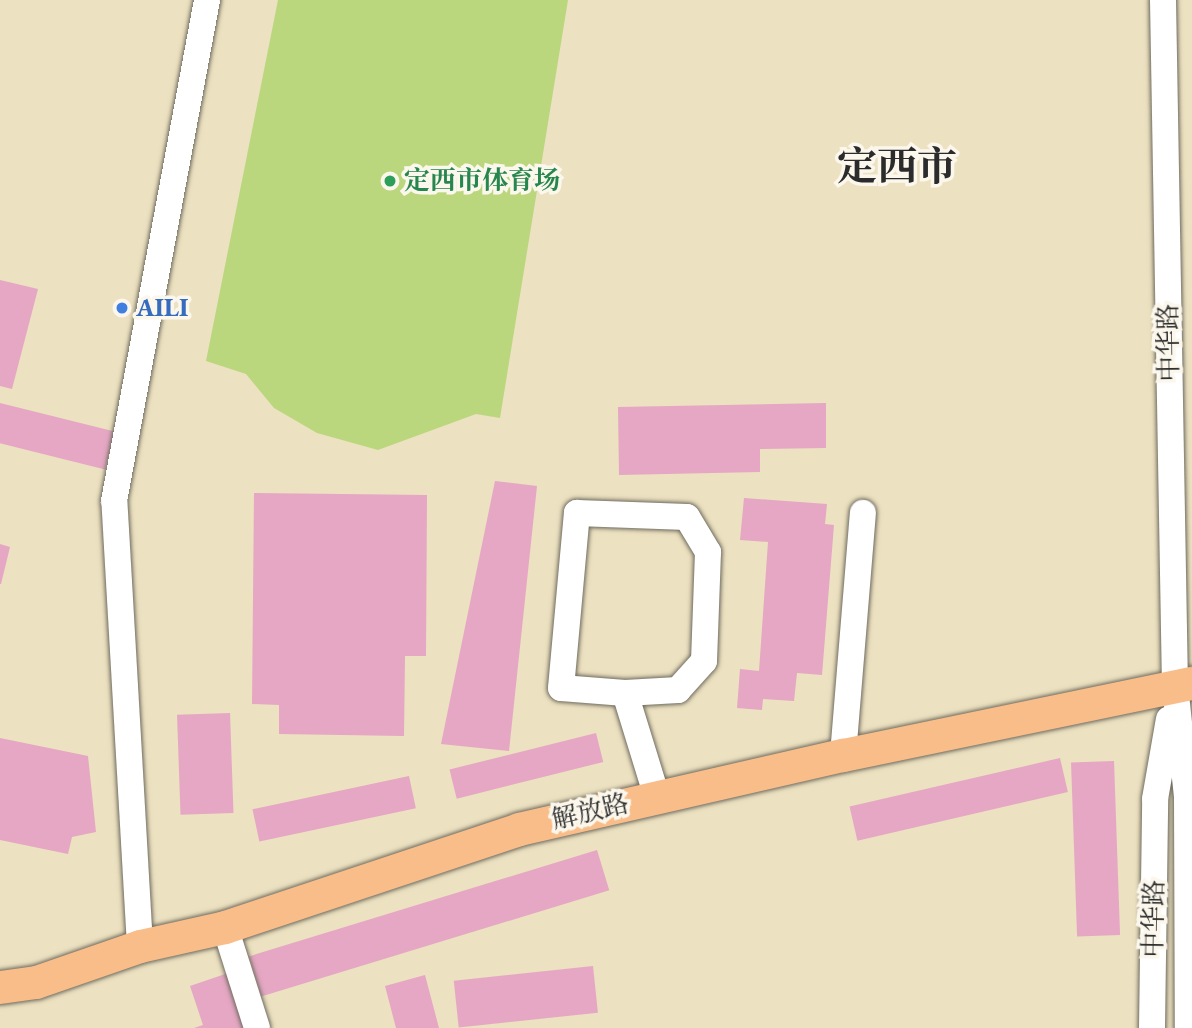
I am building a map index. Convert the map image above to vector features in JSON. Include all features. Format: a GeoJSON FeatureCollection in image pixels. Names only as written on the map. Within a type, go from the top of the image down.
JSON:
{"type":"FeatureCollection","features":[{"type":"Feature","properties":{"kind":"main road","name":"解放路"},"geometry":{"type":"LineString","coordinates":[[0,987],[36,982],[140,946],[225,927],[519,829],[843,755],[1184,684]]}},
{"type":"Feature","properties":{"kind":"street"},"geometry":{"type":"LineString","coordinates":[[140,946],[114,502],[207,0]]}},
{"type":"Feature","properties":{"kind":"street","name":"中华路"},"geometry":{"type":"LineString","coordinates":[[1163,0],[1187,797],[1188,1028]]}},
{"type":"Feature","properties":{"kind":"street"},"geometry":{"type":"LineString","coordinates":[[577,513],[687,517],[708,552],[704,661],[678,690],[625,693],[561,688],[577,513]]}},
{"type":"Feature","properties":{"kind":"street"},"geometry":{"type":"LineString","coordinates":[[843,755],[863,513]]}},
{"type":"Feature","properties":{"kind":"street","name":"中华路"},"geometry":{"type":"LineString","coordinates":[[1152,1028],[1155,799],[1184,684]]}},
{"type":"Feature","properties":{"kind":"street"},"geometry":{"type":"LineString","coordinates":[[625,693],[657,797]]}},
{"type":"Feature","properties":{"kind":"street"},"geometry":{"type":"LineString","coordinates":[[225,927],[257,1028]]}},
{"type":"Feature","properties":{"kind":"green space","name":"定西市体育场"},"geometry":{"type":"Polygon","coordinates":[[[278,0],[568,0],[500,418],[476,414],[378,450],[317,433],[274,408],[246,374],[206,361],[278,0]]]}},
{"type":"Feature","properties":{"kind":"building"},"geometry":{"type":"Polygon","coordinates":[[[0,280],[38,289],[12,389],[0,386],[0,280]]]}},
{"type":"Feature","properties":{"kind":"building"},"geometry":{"type":"Polygon","coordinates":[[[0,403],[114,432],[105,469],[0,443],[0,403]]]}},
{"type":"Feature","properties":{"kind":"building"},"geometry":{"type":"Polygon","coordinates":[[[826,403],[826,448],[760,449],[760,472],[619,475],[618,407],[826,403]]]}},
{"type":"Feature","properties":{"kind":"building"},"geometry":{"type":"Polygon","coordinates":[[[495,481],[537,486],[509,751],[441,744],[495,481]]]}},
{"type":"Feature","properties":{"kind":"building"},"geometry":{"type":"Polygon","coordinates":[[[254,493],[427,495],[426,656],[405,656],[404,736],[279,734],[279,705],[252,704],[254,493]]]}},
{"type":"Feature","properties":{"kind":"building"},"geometry":{"type":"Polygon","coordinates":[[[744,498],[827,504],[825,524],[834,525],[822,675],[797,673],[794,701],[763,699],[762,710],[737,708],[740,669],[759,671],[768,542],[740,540],[744,498]]]}},
{"type":"Feature","properties":{"kind":"building"},"geometry":{"type":"Polygon","coordinates":[[[0,544],[10,547],[1,584],[0,584],[0,544]]]}},
{"type":"Feature","properties":{"kind":"building"},"geometry":{"type":"Polygon","coordinates":[[[230,713],[233,813],[181,815],[177,715],[230,713]]]}},
{"type":"Feature","properties":{"kind":"building"},"geometry":{"type":"Polygon","coordinates":[[[596,733],[603,762],[457,799],[449,770],[596,733]]]}},
{"type":"Feature","properties":{"kind":"building"},"geometry":{"type":"Polygon","coordinates":[[[0,738],[88,756],[96,832],[72,837],[68,854],[0,840],[0,738]]]}},
{"type":"Feature","properties":{"kind":"building"},"geometry":{"type":"Polygon","coordinates":[[[1060,758],[1068,792],[857,841],[850,807],[1060,758]]]}},
{"type":"Feature","properties":{"kind":"building"},"geometry":{"type":"Polygon","coordinates":[[[1114,761],[1120,935],[1077,936],[1071,763],[1114,761]]]}},
{"type":"Feature","properties":{"kind":"building"},"geometry":{"type":"Polygon","coordinates":[[[409,776],[416,808],[259,842],[252,809],[409,776]]]}},
{"type":"Feature","properties":{"kind":"building"},"geometry":{"type":"Polygon","coordinates":[[[597,850],[609,890],[261,997],[249,956],[597,850]]]}},
{"type":"Feature","properties":{"kind":"building"},"geometry":{"type":"Polygon","coordinates":[[[593,966],[598,1013],[459,1027],[454,981],[593,966]]]}},
{"type":"Feature","properties":{"kind":"building"},"geometry":{"type":"Polygon","coordinates":[[[234,971],[253,1028],[194,1028],[203,1025],[190,986],[234,971]]]}},
{"type":"Feature","properties":{"kind":"building"},"geometry":{"type":"Polygon","coordinates":[[[425,975],[439,1028],[396,1028],[385,986],[425,975]]]}},
{"type":"Feature","properties":{"kind":"place","name":"定西市体育场"},"geometry":{"type":"Point","coordinates":[390,181]}},
{"type":"Feature","properties":{"kind":"place","name":"AILI"},"geometry":{"type":"Point","coordinates":[122,308]}},
{"type":"Feature","properties":{"kind":"district","name":"定西市"},"geometry":{"type":"Point","coordinates":[897,166]}}]}
